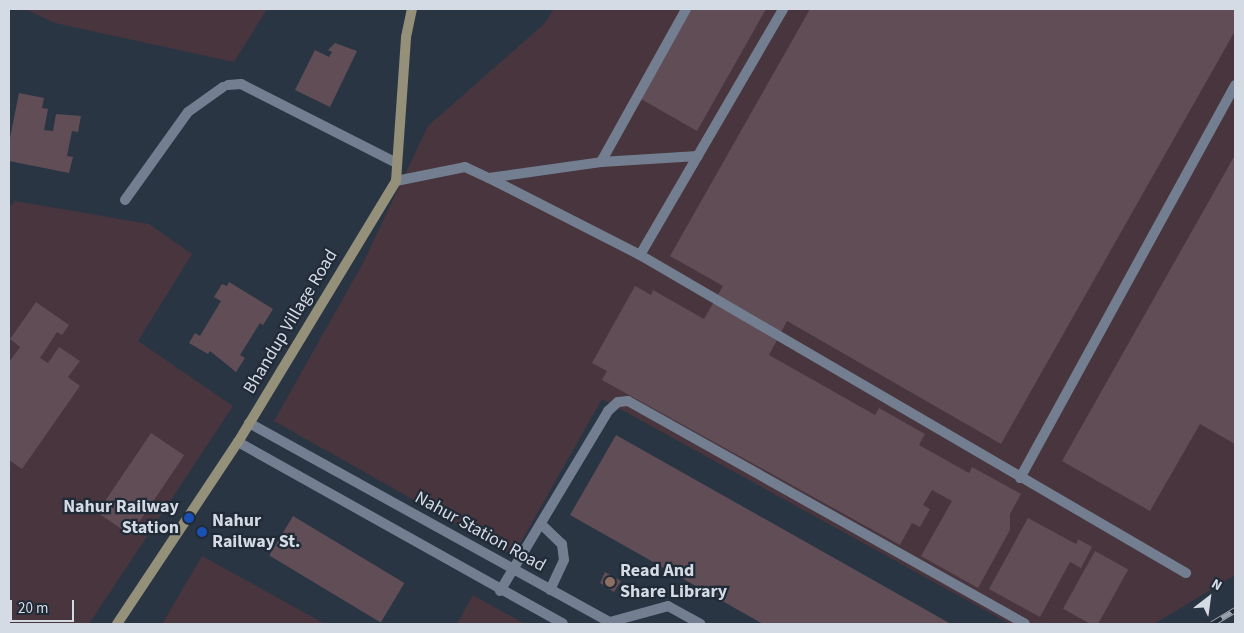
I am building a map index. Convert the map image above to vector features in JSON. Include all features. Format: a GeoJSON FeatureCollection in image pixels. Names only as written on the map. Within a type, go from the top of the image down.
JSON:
{"type":"FeatureCollection","features":[{"type":"Feature","properties":{"kind":"street","name":"Bhandup Village Road"},"geometry":{"type":"LineString","coordinates":[[117,624],[238,442],[396,181],[406,37],[412,9]]}},
{"type":"Feature","properties":{"kind":"lane"},"geometry":{"type":"LineString","coordinates":[[601,162],[686,9]]}},
{"type":"Feature","properties":{"kind":"lane"},"geometry":{"type":"LineString","coordinates":[[640,256],[782,9]]}},
{"type":"Feature","properties":{"kind":"lane"},"geometry":{"type":"LineString","coordinates":[[125,200],[188,112],[225,86],[241,84],[398,162]]}},
{"type":"Feature","properties":{"kind":"lane"},"geometry":{"type":"LineString","coordinates":[[1020,478],[1235,85]]}},
{"type":"Feature","properties":{"kind":"lane"},"geometry":{"type":"LineString","coordinates":[[489,178],[601,162],[698,156]]}},
{"type":"Feature","properties":{"kind":"lane"},"geometry":{"type":"LineString","coordinates":[[396,181],[464,167],[489,178],[640,256],[1186,574]]}},
{"type":"Feature","properties":{"kind":"lane"},"geometry":{"type":"LineString","coordinates":[[500,592],[608,411],[618,402],[628,401],[1025,624]]}},
{"type":"Feature","properties":{"kind":"lane","name":"Nahur Station Road"},"geometry":{"type":"LineString","coordinates":[[249,423],[610,622],[629,621],[668,606],[700,624]]}},
{"type":"Feature","properties":{"kind":"lane"},"geometry":{"type":"LineString","coordinates":[[238,442],[500,592],[563,624]]}},
{"type":"Feature","properties":{"kind":"lane"},"geometry":{"type":"LineString","coordinates":[[541,524],[562,544],[564,560],[550,590]]}},
{"type":"Feature","properties":{"kind":"shaded area"},"geometry":{"type":"Polygon","coordinates":[[[25,9],[267,9],[234,62],[55,23],[25,9]]]}},
{"type":"Feature","properties":{"kind":"shaded area"},"geometry":{"type":"Polygon","coordinates":[[[554,9],[1235,9],[1235,575],[1154,624],[1010,624],[602,399],[513,556],[274,421],[363,263],[428,126],[544,24],[554,9]]]}},
{"type":"Feature","properties":{"kind":"shaded area"},"geometry":{"type":"Polygon","coordinates":[[[15,201],[149,224],[192,254],[138,341],[233,406],[89,624],[9,624],[9,208],[15,201]]]}},
{"type":"Feature","properties":{"kind":"shaded area"},"geometry":{"type":"Polygon","coordinates":[[[202,556],[325,624],[162,624],[202,556]]]}},
{"type":"Feature","properties":{"kind":"shaded area"},"geometry":{"type":"Polygon","coordinates":[[[473,595],[525,624],[457,624],[473,595]]]}},
{"type":"Feature","properties":{"kind":"building"},"geometry":{"type":"Polygon","coordinates":[[[692,9],[766,9],[697,131],[641,99],[692,9]]]}},
{"type":"Feature","properties":{"kind":"building"},"geometry":{"type":"Polygon","coordinates":[[[810,9],[1235,9],[1235,31],[1001,444],[787,321],[769,355],[875,415],[879,408],[925,434],[919,445],[969,473],[972,467],[1021,494],[1010,514],[1010,530],[978,588],[921,556],[952,501],[932,490],[923,505],[930,509],[920,527],[912,523],[900,545],[602,380],[607,371],[592,363],[635,286],[651,295],[653,290],[704,319],[723,286],[670,256],[810,9]]]}},
{"type":"Feature","properties":{"kind":"building"},"geometry":{"type":"Polygon","coordinates":[[[335,43],[357,51],[330,107],[295,90],[315,50],[329,57],[332,52],[328,50],[335,43]]]}},
{"type":"Feature","properties":{"kind":"building"},"geometry":{"type":"Polygon","coordinates":[[[19,93],[44,98],[42,108],[48,109],[44,130],[53,131],[56,114],[81,116],[78,132],[72,131],[67,156],[73,157],[69,173],[9,161],[9,143],[19,93]]]}},
{"type":"Feature","properties":{"kind":"building"},"geometry":{"type":"Polygon","coordinates":[[[1235,155],[1235,444],[1200,424],[1150,511],[1062,461],[1235,155]]]}},
{"type":"Feature","properties":{"kind":"building"},"geometry":{"type":"Polygon","coordinates":[[[229,282],[273,309],[263,325],[260,323],[240,355],[245,358],[236,372],[210,351],[208,354],[189,343],[195,333],[200,336],[221,301],[214,297],[222,284],[227,286],[229,282]]]}},
{"type":"Feature","properties":{"kind":"building"},"geometry":{"type":"Polygon","coordinates":[[[36,302],[69,325],[62,335],[57,332],[40,358],[48,363],[59,347],[80,361],[68,377],[80,386],[22,469],[9,460],[9,362],[20,347],[10,339],[36,302]]]}},
{"type":"Feature","properties":{"kind":"building"},"geometry":{"type":"Polygon","coordinates":[[[151,433],[184,455],[130,535],[97,513],[151,433]]]}},
{"type":"Feature","properties":{"kind":"building"},"geometry":{"type":"Polygon","coordinates":[[[616,435],[951,624],[763,624],[570,515],[616,435]]]}},
{"type":"Feature","properties":{"kind":"building"},"geometry":{"type":"Polygon","coordinates":[[[293,516],[404,583],[381,622],[269,555],[293,516]]]}},
{"type":"Feature","properties":{"kind":"building"},"geometry":{"type":"Polygon","coordinates":[[[1028,518],[1076,544],[1078,539],[1092,547],[1081,568],[1070,562],[1040,617],[989,589],[1028,518]]]}},
{"type":"Feature","properties":{"kind":"building"},"geometry":{"type":"Polygon","coordinates":[[[1095,551],[1128,569],[1098,624],[1091,624],[1063,609],[1095,551]]]}},
{"type":"Feature","properties":{"kind":"building","name":"Read And Share Library"},"geometry":{"type":"Polygon","coordinates":[[[605,572],[621,581],[614,592],[600,583],[605,572]]]}},
{"type":"Feature","properties":{"kind":"railway"},"geometry":{"type":"LineString","coordinates":[[1212,624],[1235,610]]}},
{"type":"Feature","properties":{"kind":"place","name":"Nahur Railway Station"},"geometry":{"type":"Point","coordinates":[189,518]}},
{"type":"Feature","properties":{"kind":"place","name":"Nahur Railway St."},"geometry":{"type":"Point","coordinates":[202,532]}},
{"type":"Feature","properties":{"kind":"place","name":"Read And Share Library"},"geometry":{"type":"Point","coordinates":[610,582]}}]}
